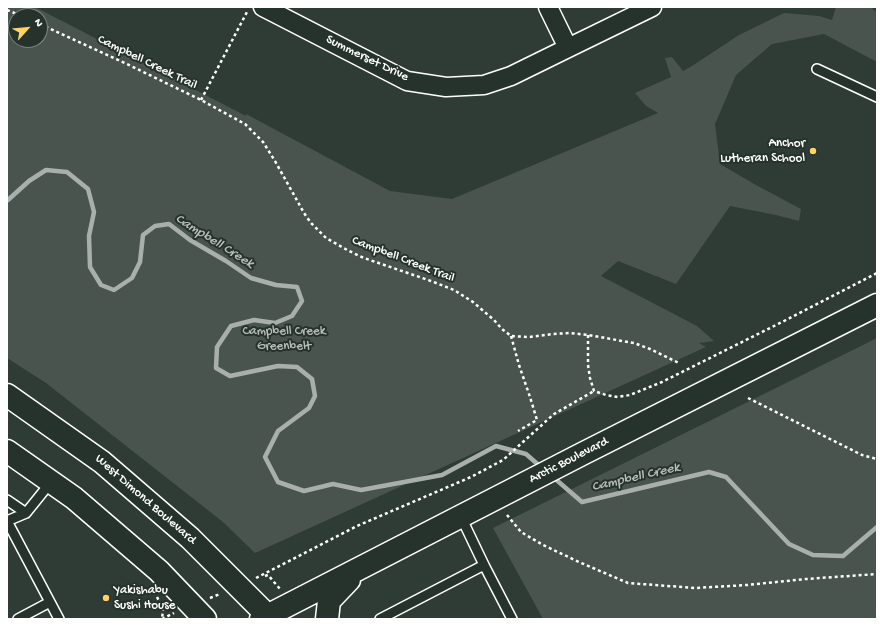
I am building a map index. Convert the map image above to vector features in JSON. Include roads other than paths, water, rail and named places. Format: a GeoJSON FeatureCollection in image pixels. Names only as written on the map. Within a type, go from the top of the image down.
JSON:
{"type":"FeatureCollection","features":[{"type":"Feature","properties":{"kind":"main road","name":"Arctic Boulevard"},"geometry":{"type":"LineString","coordinates":[[267,618],[460,517],[505,505],[584,454],[877,305]]}},
{"type":"Feature","properties":{"kind":"main road","name":"West Dimond Boulevard"},"geometry":{"type":"LineString","coordinates":[[7,395],[102,462],[190,538],[238,586],[267,618]]}},
{"type":"Feature","properties":{"kind":"main road"},"geometry":{"type":"LineString","coordinates":[[7,451],[74,498],[159,571],[199,612]]}},
{"type":"Feature","properties":{"kind":"main road"},"geometry":{"type":"LineString","coordinates":[[327,619],[329,601],[358,570]]}},
{"type":"Feature","properties":{"kind":"street","name":"Summerset Drive"},"geometry":{"type":"LineString","coordinates":[[263,7],[407,81],[446,87],[484,84],[511,76],[652,7]]}},
{"type":"Feature","properties":{"kind":"street"},"geometry":{"type":"LineString","coordinates":[[548,7],[568,48]]}},
{"type":"Feature","properties":{"kind":"lane"},"geometry":{"type":"LineString","coordinates":[[817,69],[877,97]]}},
{"type":"Feature","properties":{"kind":"lane"},"geometry":{"type":"LineString","coordinates":[[51,482],[26,513],[7,521],[59,619]]}},
{"type":"Feature","properties":{"kind":"lane"},"geometry":{"type":"LineString","coordinates":[[7,500],[26,513]]}},
{"type":"Feature","properties":{"kind":"lane"},"geometry":{"type":"LineString","coordinates":[[460,517],[512,619]]}},
{"type":"Feature","properties":{"kind":"lane"},"geometry":{"type":"LineString","coordinates":[[380,619],[484,565]]}},
{"type":"Feature","properties":{"kind":"lane"},"geometry":{"type":"LineString","coordinates":[[18,619],[50,602]]}},
{"type":"Feature","properties":{"kind":"waterway","name":"Campbell Creek"},"geometry":{"type":"LineString","coordinates":[[7,200],[29,181],[46,170],[67,172],[88,189],[94,212],[89,236],[90,267],[101,285],[114,290],[132,278],[140,262],[143,235],[155,226],[169,224],[190,240],[226,261],[251,278],[276,285],[297,287],[302,301],[292,316],[275,323],[254,320],[231,326],[217,347],[216,368],[230,376],[278,366],[297,367],[312,379],[315,396],[309,408],[278,431],[265,457],[278,482],[304,491],[333,484],[361,490],[442,475],[496,446],[526,454],[542,468]]}},
{"type":"Feature","properties":{"kind":"waterway","name":"Campbell Creek"},"geometry":{"type":"LineString","coordinates":[[553,477],[582,502],[709,472],[726,477],[789,544],[813,555],[843,556],[877,527]]}},
{"type":"Feature","properties":{"kind":"place","name":"Anchor Lutheran School"},"geometry":{"type":"Point","coordinates":[813,151]}},
{"type":"Feature","properties":{"kind":"place","name":"Yakishabu Sushi House"},"geometry":{"type":"Point","coordinates":[106,598]}},
{"type":"Feature","properties":{"kind":"park label","name":"Campbell Creek Greenbelt"},"geometry":{"type":"Point","coordinates":[284,340]}}]}
